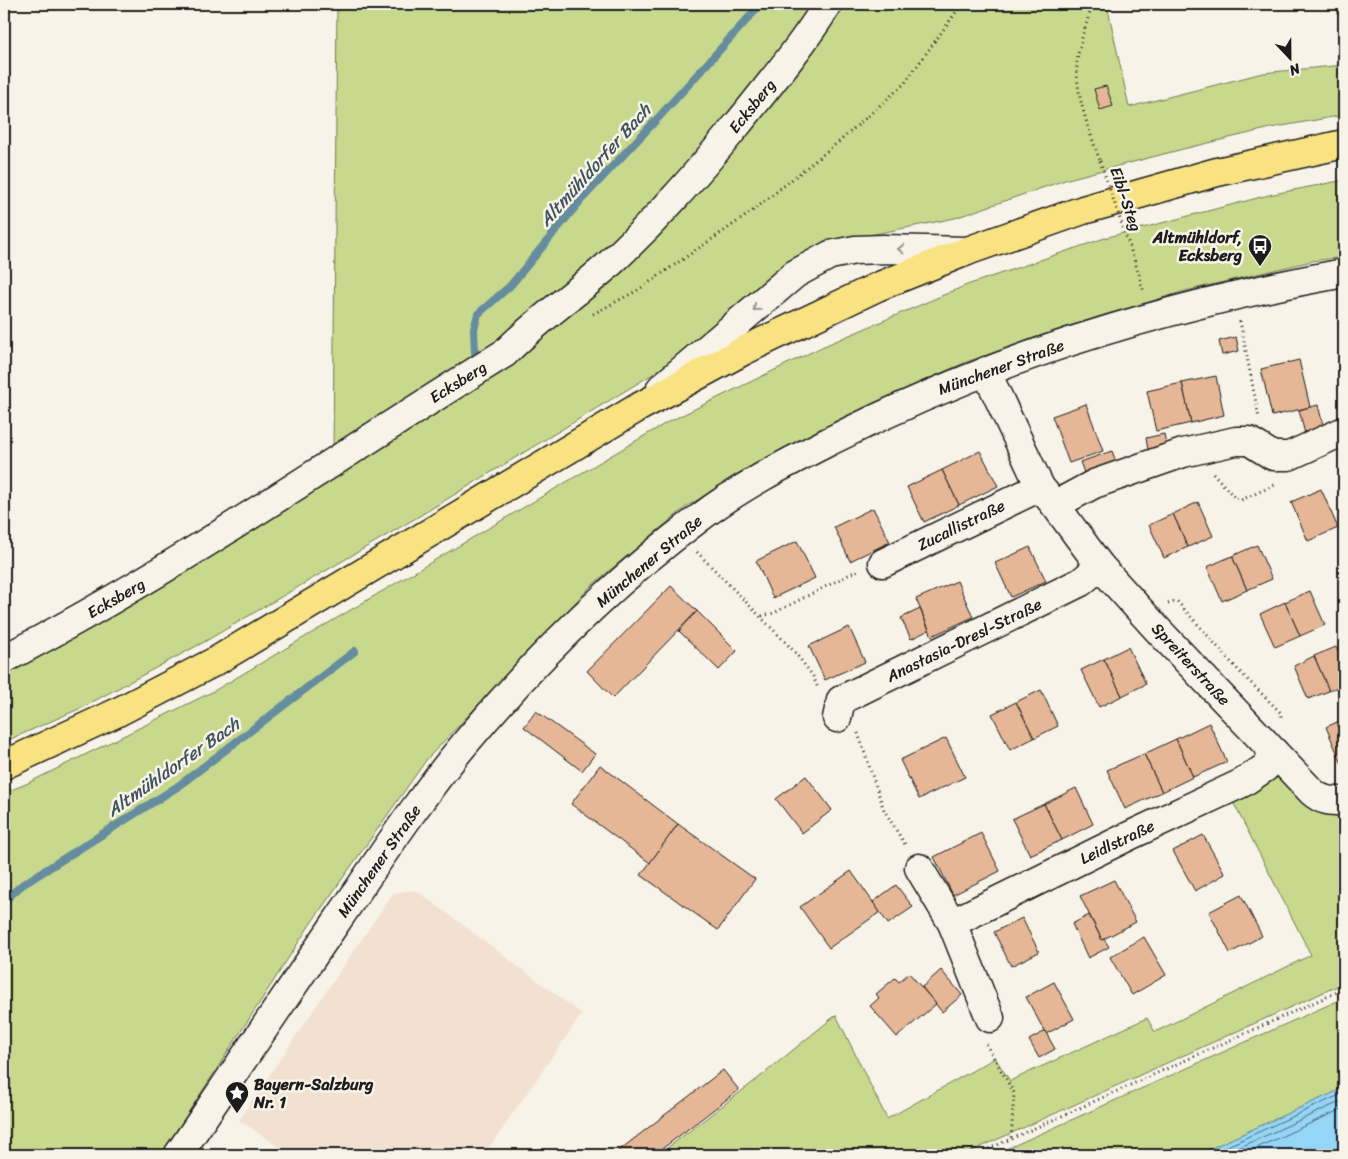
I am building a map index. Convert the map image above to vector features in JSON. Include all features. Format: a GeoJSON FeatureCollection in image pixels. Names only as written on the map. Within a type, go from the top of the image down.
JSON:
{"type":"FeatureCollection","features":[{"type":"Feature","properties":{"kind":"main road"},"geometry":{"type":"LineString","coordinates":[[4,765],[116,713],[216,661],[639,407],[745,350],[877,287],[967,251],[1083,210],[1217,172],[1344,144]]}},
{"type":"Feature","properties":{"kind":"street","name":"Ecksberg"},"geometry":{"type":"LineString","coordinates":[[4,660],[157,575],[505,353],[521,336],[605,268],[660,215],[772,82],[808,35],[828,4]]}},
{"type":"Feature","properties":{"kind":"street"},"geometry":{"type":"LineString","coordinates":[[639,407],[795,274],[830,255],[855,250],[882,249],[967,251]]}},
{"type":"Feature","properties":{"kind":"street","name":"Münchener Straße"},"geometry":{"type":"LineString","coordinates":[[178,1155],[414,808],[466,742],[513,688],[557,643],[626,578],[701,516],[807,453],[868,422],[922,397],[1036,353],[1149,318],[1236,295],[1344,273]]}},
{"type":"Feature","properties":{"kind":"street","name":"Spreiterstraße"},"geometry":{"type":"LineString","coordinates":[[986,372],[1048,496],[1100,566],[1319,798],[1329,802],[1344,801]]}},
{"type":"Feature","properties":{"kind":"street"},"geometry":{"type":"LineString","coordinates":[[1048,496],[1094,484],[1183,452],[1236,441],[1249,441],[1273,456],[1289,456],[1344,431]]}},
{"type":"Feature","properties":{"kind":"street","name":"Zucallistraße"},"geometry":{"type":"LineString","coordinates":[[883,562],[1048,496]]}},
{"type":"Feature","properties":{"kind":"street","name":"Anastasia-Dresl-Straße"},"geometry":{"type":"LineString","coordinates":[[837,718],[841,700],[1081,582],[1100,566]]}},
{"type":"Feature","properties":{"kind":"street","name":"Leidlstraße"},"geometry":{"type":"LineString","coordinates":[[952,923],[1128,836],[1242,783],[1266,767],[1274,752]]}},
{"type":"Feature","properties":{"kind":"street"},"geometry":{"type":"LineString","coordinates":[[919,868],[952,923],[990,1018]]}},
{"type":"Feature","properties":{"kind":"path"},"geometry":{"type":"LineString","coordinates":[[587,317],[638,290],[750,213],[842,140],[904,84],[962,4]]}},
{"type":"Feature","properties":{"kind":"path","name":"Eibl-Steg"},"geometry":{"type":"LineString","coordinates":[[1093,4],[1077,63],[1079,92],[1087,125],[1139,274]]}},
{"type":"Feature","properties":{"kind":"path"},"geometry":{"type":"LineString","coordinates":[[1240,320],[1260,424],[1249,441]]}},
{"type":"Feature","properties":{"kind":"path"},"geometry":{"type":"LineString","coordinates":[[678,534],[793,650],[814,676],[824,703],[837,718],[859,734],[884,810],[919,868]]}},
{"type":"Feature","properties":{"kind":"path"},"geometry":{"type":"LineString","coordinates":[[761,616],[774,613],[859,569],[883,562]]}},
{"type":"Feature","properties":{"kind":"path"},"geometry":{"type":"LineString","coordinates":[[976,1155],[1344,990]]}},
{"type":"Feature","properties":{"kind":"path"},"geometry":{"type":"LineString","coordinates":[[990,1018],[982,1038],[1014,1094],[1011,1139]]}},
{"type":"Feature","properties":{"kind":"shaded area"},"geometry":{"type":"Polygon","coordinates":[[[416,890],[582,1014],[484,1155],[291,1155],[239,1120],[393,893],[416,890]]]}},
{"type":"Feature","properties":{"kind":"green space"},"geometry":{"type":"Polygon","coordinates":[[[337,4],[1118,4],[1108,9],[1129,107],[1263,73],[1344,65],[1344,115],[1271,128],[1183,149],[1068,179],[955,218],[855,238],[676,360],[416,518],[204,642],[81,708],[4,742],[4,664],[333,455],[337,4]]]}},
{"type":"Feature","properties":{"kind":"green space"},"geometry":{"type":"Polygon","coordinates":[[[1344,180],[1344,257],[1312,261],[1181,292],[966,362],[834,422],[687,506],[591,586],[427,759],[311,923],[161,1155],[4,1155],[4,793],[26,784],[214,691],[666,423],[824,346],[967,285],[1108,237],[1269,195],[1344,180]]]}},
{"type":"Feature","properties":{"kind":"green space"},"geometry":{"type":"Polygon","coordinates":[[[1272,778],[1288,778],[1338,810],[1344,816],[1344,983],[963,1155],[658,1155],[760,1077],[836,1015],[887,1119],[995,1058],[1010,1081],[1147,1018],[1155,1032],[1311,955],[1231,798],[1272,778]]]}},
{"type":"Feature","properties":{"kind":"green space"},"geometry":{"type":"Polygon","coordinates":[[[1344,998],[1344,1088],[1196,1155],[993,1155],[1344,998]]]}},
{"type":"Feature","properties":{"kind":"water"},"geometry":{"type":"Polygon","coordinates":[[[1344,1088],[1344,1155],[1196,1155],[1344,1088]]]}},
{"type":"Feature","properties":{"kind":"building"},"geometry":{"type":"Polygon","coordinates":[[[1106,86],[1113,106],[1100,110],[1094,89],[1106,86]]]}},
{"type":"Feature","properties":{"kind":"building"},"geometry":{"type":"Polygon","coordinates":[[[1236,337],[1239,351],[1222,355],[1219,341],[1236,337]]]}},
{"type":"Feature","properties":{"kind":"building"},"geometry":{"type":"Polygon","coordinates":[[[1299,360],[1310,407],[1272,416],[1261,369],[1299,360]]]}},
{"type":"Feature","properties":{"kind":"building"},"geometry":{"type":"Polygon","coordinates":[[[1344,362],[1344,384],[1340,363],[1344,362]]]}},
{"type":"Feature","properties":{"kind":"building"},"geometry":{"type":"Polygon","coordinates":[[[1216,376],[1224,415],[1191,423],[1182,383],[1216,376]]]}},
{"type":"Feature","properties":{"kind":"building"},"geometry":{"type":"Polygon","coordinates":[[[1182,383],[1191,423],[1156,431],[1147,391],[1182,383]]]}},
{"type":"Feature","properties":{"kind":"building"},"geometry":{"type":"Polygon","coordinates":[[[1086,404],[1103,451],[1069,463],[1052,416],[1086,404]]]}},
{"type":"Feature","properties":{"kind":"building"},"geometry":{"type":"Polygon","coordinates":[[[1318,405],[1324,429],[1305,434],[1299,410],[1318,405]]]}},
{"type":"Feature","properties":{"kind":"building"},"geometry":{"type":"Polygon","coordinates":[[[1164,434],[1166,446],[1148,450],[1146,438],[1164,434]]]}},
{"type":"Feature","properties":{"kind":"building"},"geometry":{"type":"Polygon","coordinates":[[[980,451],[998,486],[959,505],[942,470],[980,451]]]}},
{"type":"Feature","properties":{"kind":"building"},"geometry":{"type":"Polygon","coordinates":[[[1112,451],[1118,467],[1086,478],[1080,462],[1112,451]]]}},
{"type":"Feature","properties":{"kind":"building"},"geometry":{"type":"Polygon","coordinates":[[[942,470],[959,505],[924,522],[907,487],[942,470]]]}},
{"type":"Feature","properties":{"kind":"building"},"geometry":{"type":"Polygon","coordinates":[[[1321,489],[1338,528],[1308,541],[1291,502],[1321,489]]]}},
{"type":"Feature","properties":{"kind":"building"},"geometry":{"type":"Polygon","coordinates":[[[1198,502],[1213,536],[1188,547],[1173,514],[1198,502]]]}},
{"type":"Feature","properties":{"kind":"building"},"geometry":{"type":"Polygon","coordinates":[[[873,508],[890,542],[850,561],[834,527],[873,508]]]}},
{"type":"Feature","properties":{"kind":"building"},"geometry":{"type":"Polygon","coordinates":[[[1173,514],[1188,547],[1164,558],[1149,525],[1173,514]]]}},
{"type":"Feature","properties":{"kind":"building"},"geometry":{"type":"Polygon","coordinates":[[[797,541],[815,578],[773,598],[756,561],[797,541]]]}},
{"type":"Feature","properties":{"kind":"building"},"geometry":{"type":"Polygon","coordinates":[[[1257,545],[1272,579],[1247,590],[1232,556],[1257,545]]]}},
{"type":"Feature","properties":{"kind":"building"},"geometry":{"type":"Polygon","coordinates":[[[1030,547],[1046,581],[1011,597],[995,563],[1030,547]]]}},
{"type":"Feature","properties":{"kind":"building"},"geometry":{"type":"Polygon","coordinates":[[[1232,556],[1247,590],[1222,601],[1207,567],[1232,556]]]}},
{"type":"Feature","properties":{"kind":"building"},"geometry":{"type":"Polygon","coordinates":[[[957,581],[973,617],[932,636],[916,599],[957,581]]]}},
{"type":"Feature","properties":{"kind":"building"},"geometry":{"type":"Polygon","coordinates":[[[671,586],[697,611],[613,698],[587,671],[671,586]]]}},
{"type":"Feature","properties":{"kind":"building"},"geometry":{"type":"Polygon","coordinates":[[[1310,591],[1325,625],[1300,636],[1285,602],[1310,591]]]}},
{"type":"Feature","properties":{"kind":"building"},"geometry":{"type":"Polygon","coordinates":[[[1285,602],[1300,636],[1275,647],[1260,614],[1285,602]]]}},
{"type":"Feature","properties":{"kind":"building"},"geometry":{"type":"Polygon","coordinates":[[[920,609],[929,630],[911,639],[901,618],[920,609]]]}},
{"type":"Feature","properties":{"kind":"building"},"geometry":{"type":"Polygon","coordinates":[[[697,611],[737,651],[719,670],[679,631],[697,611]]]}},
{"type":"Feature","properties":{"kind":"building"},"geometry":{"type":"Polygon","coordinates":[[[849,627],[865,662],[825,680],[809,646],[849,627]]]}},
{"type":"Feature","properties":{"kind":"building"},"geometry":{"type":"Polygon","coordinates":[[[1128,647],[1146,684],[1122,696],[1104,659],[1128,647]]]}},
{"type":"Feature","properties":{"kind":"building"},"geometry":{"type":"Polygon","coordinates":[[[1336,647],[1344,666],[1344,684],[1329,691],[1314,656],[1336,647]]]}},
{"type":"Feature","properties":{"kind":"building"},"geometry":{"type":"Polygon","coordinates":[[[1314,656],[1329,691],[1308,699],[1294,666],[1314,656]]]}},
{"type":"Feature","properties":{"kind":"building"},"geometry":{"type":"Polygon","coordinates":[[[1104,659],[1122,696],[1099,707],[1081,670],[1104,659]]]}},
{"type":"Feature","properties":{"kind":"building"},"geometry":{"type":"Polygon","coordinates":[[[1041,690],[1058,726],[1034,738],[1016,702],[1041,690]]]}},
{"type":"Feature","properties":{"kind":"building"},"geometry":{"type":"Polygon","coordinates":[[[1016,702],[1034,738],[1010,750],[992,714],[1016,702]]]}},
{"type":"Feature","properties":{"kind":"building"},"geometry":{"type":"Polygon","coordinates":[[[536,711],[595,754],[582,771],[524,727],[536,711]]]}},
{"type":"Feature","properties":{"kind":"building"},"geometry":{"type":"Polygon","coordinates":[[[1344,719],[1344,763],[1342,764],[1326,727],[1344,719]]]}},
{"type":"Feature","properties":{"kind":"building"},"geometry":{"type":"Polygon","coordinates":[[[1209,723],[1227,762],[1193,777],[1176,739],[1209,723]]]}},
{"type":"Feature","properties":{"kind":"building"},"geometry":{"type":"Polygon","coordinates":[[[946,738],[965,777],[919,799],[900,760],[946,738]]]}},
{"type":"Feature","properties":{"kind":"building"},"geometry":{"type":"Polygon","coordinates":[[[1176,739],[1193,777],[1162,792],[1144,754],[1176,739]]]}},
{"type":"Feature","properties":{"kind":"building"},"geometry":{"type":"Polygon","coordinates":[[[1144,754],[1162,792],[1125,809],[1107,770],[1144,754]]]}},
{"type":"Feature","properties":{"kind":"building"},"geometry":{"type":"Polygon","coordinates":[[[600,765],[678,824],[650,863],[571,804],[600,765]]]}},
{"type":"Feature","properties":{"kind":"building"},"geometry":{"type":"Polygon","coordinates":[[[806,776],[832,810],[802,833],[776,799],[806,776]]]}},
{"type":"Feature","properties":{"kind":"building"},"geometry":{"type":"Polygon","coordinates":[[[1076,788],[1093,824],[1062,840],[1044,804],[1076,788]]]}},
{"type":"Feature","properties":{"kind":"building"},"geometry":{"type":"Polygon","coordinates":[[[1044,804],[1062,840],[1030,855],[1012,819],[1044,804]]]}},
{"type":"Feature","properties":{"kind":"building"},"geometry":{"type":"Polygon","coordinates":[[[678,824],[755,879],[718,930],[641,875],[678,824]]]}},
{"type":"Feature","properties":{"kind":"building"},"geometry":{"type":"Polygon","coordinates":[[[981,833],[1000,871],[953,895],[934,857],[981,833]]]}},
{"type":"Feature","properties":{"kind":"building"},"geometry":{"type":"Polygon","coordinates":[[[1203,835],[1225,874],[1195,891],[1173,851],[1203,835]]]}},
{"type":"Feature","properties":{"kind":"building"},"geometry":{"type":"Polygon","coordinates":[[[851,871],[880,912],[829,948],[800,907],[851,871]]]}},
{"type":"Feature","properties":{"kind":"building"},"geometry":{"type":"Polygon","coordinates":[[[1114,880],[1136,922],[1102,940],[1080,896],[1114,880]]]}},
{"type":"Feature","properties":{"kind":"building"},"geometry":{"type":"Polygon","coordinates":[[[896,885],[913,907],[888,924],[873,902],[896,885]]]}},
{"type":"Feature","properties":{"kind":"building"},"geometry":{"type":"Polygon","coordinates":[[[1241,895],[1262,936],[1230,953],[1209,912],[1241,895]]]}},
{"type":"Feature","properties":{"kind":"building"},"geometry":{"type":"Polygon","coordinates":[[[1089,915],[1102,940],[1104,939],[1109,947],[1088,958],[1072,924],[1089,915]]]}},
{"type":"Feature","properties":{"kind":"building"},"geometry":{"type":"Polygon","coordinates":[[[1022,918],[1039,952],[1011,966],[994,932],[1022,918]]]}},
{"type":"Feature","properties":{"kind":"building"},"geometry":{"type":"Polygon","coordinates":[[[1144,937],[1166,975],[1132,995],[1110,957],[1144,937]]]}},
{"type":"Feature","properties":{"kind":"building"},"geometry":{"type":"Polygon","coordinates":[[[941,970],[962,995],[942,1012],[922,987],[941,970]]]}},
{"type":"Feature","properties":{"kind":"building"},"geometry":{"type":"Polygon","coordinates":[[[909,973],[936,1004],[897,1037],[870,1006],[879,998],[876,994],[895,978],[899,982],[909,973]]]}},
{"type":"Feature","properties":{"kind":"building"},"geometry":{"type":"Polygon","coordinates":[[[1054,982],[1074,1019],[1046,1034],[1026,997],[1054,982]]]}},
{"type":"Feature","properties":{"kind":"building"},"geometry":{"type":"Polygon","coordinates":[[[1045,1031],[1055,1049],[1039,1058],[1029,1040],[1045,1031]]]}},
{"type":"Feature","properties":{"kind":"building"},"geometry":{"type":"Polygon","coordinates":[[[723,1070],[739,1090],[654,1155],[613,1155],[723,1070]]]}},
{"type":"Feature","properties":{"kind":"waterway","name":"Altmühldorfer Bach"},"geometry":{"type":"LineString","coordinates":[[475,354],[474,329],[478,314],[510,286],[581,200],[761,4]]}},
{"type":"Feature","properties":{"kind":"waterway","name":"Altmühldorfer Bach"},"geometry":{"type":"LineString","coordinates":[[4,901],[22,885],[177,787],[355,651]]}},
{"type":"Feature","properties":{"kind":"place","name":"Altmühldorf, Ecksberg"},"geometry":{"type":"Point","coordinates":[1260,267]}},
{"type":"Feature","properties":{"kind":"place","name":"Bayern-Salzburg Nr. 1"},"geometry":{"type":"Point","coordinates":[237,1114]}}]}
